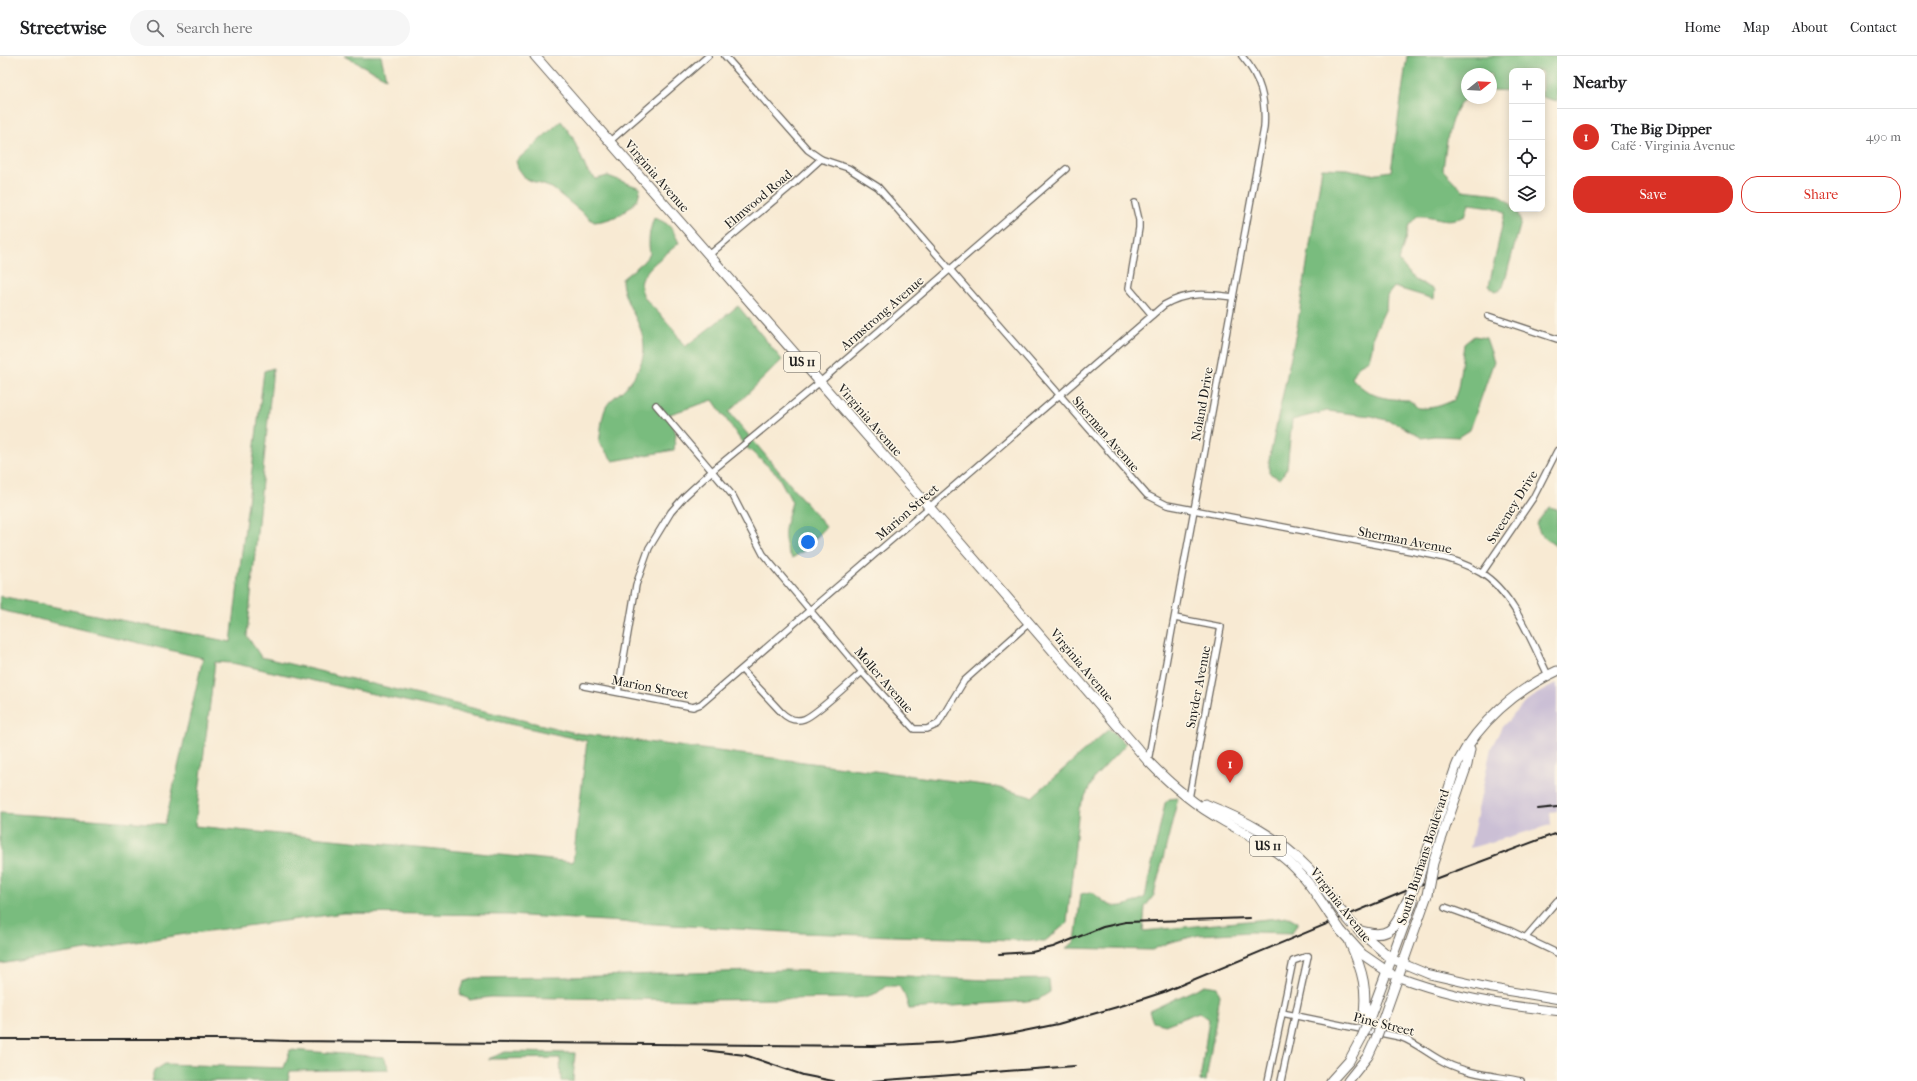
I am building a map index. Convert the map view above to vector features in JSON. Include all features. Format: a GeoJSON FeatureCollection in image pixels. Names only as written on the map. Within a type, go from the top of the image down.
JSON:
{"type":"FeatureCollection","features":[{"type":"Feature","properties":{"kind":"main road","name":"Virginia Avenue"},"geometry":{"type":"LineString","coordinates":[[535,56],[930,508],[1148,762],[1165,779],[1221,820],[1263,842],[1285,859],[1301,875],[1350,943],[1362,954],[1387,971],[1419,985],[1452,993],[1530,1008],[1557,1011]]}},
{"type":"Feature","properties":{"kind":"main road","name":"South Burhans Boulevard"},"geometry":{"type":"LineString","coordinates":[[1366,1022],[1392,959],[1409,902],[1466,765],[1471,744],[1482,728],[1499,710],[1524,690],[1557,671]]}},
{"type":"Feature","properties":{"kind":"main road","name":"Virginia Avenue"},"geometry":{"type":"LineString","coordinates":[[1189,798],[1248,822],[1270,835],[1292,853],[1309,870],[1356,928],[1392,959],[1428,974],[1483,987],[1557,999]]}},
{"type":"Feature","properties":{"kind":"main road","name":"South Burhans Boulevard"},"geometry":{"type":"LineString","coordinates":[[1348,1081],[1368,1056],[1376,1041],[1427,895],[1440,829]]}},
{"type":"Feature","properties":{"kind":"main road"},"geometry":{"type":"LineString","coordinates":[[1356,928],[1371,934],[1388,932],[1396,925],[1409,902]]}},
{"type":"Feature","properties":{"kind":"main road"},"geometry":{"type":"LineString","coordinates":[[1331,1081],[1356,1050],[1366,1022],[1366,990],[1358,959],[1350,943]]}},
{"type":"Feature","properties":{"kind":"street"},"geometry":{"type":"LineString","coordinates":[[610,141],[708,56]]}},
{"type":"Feature","properties":{"kind":"street","name":"Sherman Avenue"},"geometry":{"type":"LineString","coordinates":[[725,56],[797,139],[820,159],[848,168],[878,187],[1058,396],[1146,495],[1167,505],[1194,511],[1432,554],[1463,564],[1482,573],[1494,584],[1511,604],[1548,675]]}},
{"type":"Feature","properties":{"kind":"street","name":"Noland Drive"},"geometry":{"type":"LineString","coordinates":[[1148,762],[1233,297],[1265,112],[1261,85],[1255,73],[1242,56]]}},
{"type":"Feature","properties":{"kind":"street","name":"Elmwood Road"},"geometry":{"type":"LineString","coordinates":[[709,255],[790,187],[820,159]]}},
{"type":"Feature","properties":{"kind":"street","name":"Armstrong Avenue"},"geometry":{"type":"LineString","coordinates":[[618,692],[636,584],[649,548],[671,512],[685,496],[712,471],[820,382],[1066,169]]}},
{"type":"Feature","properties":{"kind":"street"},"geometry":{"type":"LineString","coordinates":[[1135,203],[1139,220],[1139,228],[1129,288],[1152,315]]}},
{"type":"Feature","properties":{"kind":"street","name":"Marion Street"},"geometry":{"type":"LineString","coordinates":[[584,686],[697,707],[742,670],[1152,315],[1174,299],[1186,295],[1205,294],[1233,297]]}},
{"type":"Feature","properties":{"kind":"street"},"geometry":{"type":"LineString","coordinates":[[1488,316],[1557,339]]}},
{"type":"Feature","properties":{"kind":"street","name":"Moller Avenue"},"geometry":{"type":"LineString","coordinates":[[656,405],[733,496],[763,554],[862,672],[914,729],[927,729],[938,724],[957,691],[971,673],[1029,623]]}},
{"type":"Feature","properties":{"kind":"street","name":"Sweeney Drive"},"geometry":{"type":"LineString","coordinates":[[1482,573],[1533,498],[1557,451]]}},
{"type":"Feature","properties":{"kind":"street","name":"Snyder Avenue"},"geometry":{"type":"LineString","coordinates":[[1174,618],[1221,627],[1189,798]]}},
{"type":"Feature","properties":{"kind":"street"},"geometry":{"type":"LineString","coordinates":[[742,670],[785,716],[797,720],[804,719],[814,713],[862,672]]}},
{"type":"Feature","properties":{"kind":"street"},"geometry":{"type":"LineString","coordinates":[[1526,937],[1557,901]]}},
{"type":"Feature","properties":{"kind":"street"},"geometry":{"type":"LineString","coordinates":[[1445,907],[1526,937],[1557,953]]}},
{"type":"Feature","properties":{"kind":"street"},"geometry":{"type":"LineString","coordinates":[[1268,1081],[1293,961],[1308,956],[1281,1081]]}},
{"type":"Feature","properties":{"kind":"street","name":"Pine Street"},"geometry":{"type":"LineString","coordinates":[[1282,1013],[1400,1037],[1412,1042],[1456,1067],[1521,1081]]}},
{"type":"Feature","properties":{"kind":"shaded area"},"geometry":{"type":"Polygon","coordinates":[[[1557,683],[1557,811],[1550,812],[1551,825],[1470,848],[1491,748],[1502,727],[1524,704],[1537,694],[1557,683]]]}},
{"type":"Feature","properties":{"kind":"green space"},"geometry":{"type":"Polygon","coordinates":[[[344,56],[381,56],[386,78],[344,56]]]}},
{"type":"Feature","properties":{"kind":"green space"},"geometry":{"type":"Polygon","coordinates":[[[1407,56],[1557,56],[1557,101],[1545,98],[1545,68],[1509,68],[1509,91],[1497,90],[1497,68],[1461,68],[1461,103],[1452,120],[1449,130],[1443,170],[1462,190],[1499,194],[1509,202],[1509,212],[1517,212],[1521,222],[1503,287],[1497,292],[1489,286],[1505,212],[1493,207],[1469,204],[1465,216],[1458,219],[1446,220],[1417,216],[1409,225],[1399,261],[1415,280],[1435,290],[1434,299],[1394,287],[1387,296],[1386,308],[1373,336],[1369,360],[1358,366],[1352,378],[1365,390],[1378,396],[1409,400],[1418,408],[1441,405],[1454,400],[1458,388],[1464,344],[1474,336],[1486,338],[1494,361],[1470,430],[1459,437],[1434,436],[1422,438],[1396,423],[1372,416],[1327,411],[1292,420],[1287,468],[1280,479],[1269,473],[1269,460],[1297,328],[1322,168],[1347,169],[1371,174],[1391,171],[1407,56]]]}},
{"type":"Feature","properties":{"kind":"green space"},"geometry":{"type":"Polygon","coordinates":[[[561,121],[572,136],[587,171],[596,179],[608,176],[640,188],[637,200],[627,210],[617,216],[594,222],[552,188],[526,179],[518,168],[516,161],[561,121]]]}},
{"type":"Feature","properties":{"kind":"green space"},"geometry":{"type":"Polygon","coordinates":[[[654,218],[664,222],[670,227],[679,243],[649,269],[643,277],[641,285],[642,292],[650,304],[672,328],[685,347],[738,306],[782,360],[729,412],[826,527],[804,551],[792,558],[786,543],[785,530],[792,502],[777,474],[744,445],[713,400],[670,414],[676,434],[674,450],[613,461],[599,443],[602,420],[606,407],[633,378],[642,361],[644,349],[641,331],[626,297],[622,279],[642,263],[650,254],[649,236],[654,218]]]}},
{"type":"Feature","properties":{"kind":"green space"},"geometry":{"type":"Polygon","coordinates":[[[273,368],[247,636],[261,657],[576,733],[992,786],[1032,797],[1109,729],[1126,744],[1095,777],[1079,808],[1067,923],[1045,941],[802,933],[509,915],[343,913],[179,935],[0,964],[0,813],[165,824],[203,658],[0,610],[0,596],[231,642],[264,371],[273,368]],[[215,662],[195,826],[573,862],[587,741],[232,663],[215,662]]]}},
{"type":"Feature","properties":{"kind":"green space"},"geometry":{"type":"Polygon","coordinates":[[[1549,507],[1557,509],[1557,547],[1541,535],[1536,524],[1549,507]]]}},
{"type":"Feature","properties":{"kind":"green space"},"geometry":{"type":"Polygon","coordinates":[[[1178,798],[1154,895],[1145,907],[1143,931],[1289,917],[1298,922],[1292,933],[1251,932],[1199,935],[1167,943],[1152,950],[1066,948],[1075,942],[1081,894],[1091,892],[1112,906],[1129,904],[1145,897],[1165,803],[1169,799],[1178,798]]]}},
{"type":"Feature","properties":{"kind":"green space"},"geometry":{"type":"Polygon","coordinates":[[[786,970],[986,980],[1049,979],[1050,992],[1039,999],[1026,1001],[909,1009],[905,996],[899,986],[886,986],[877,993],[865,997],[853,998],[704,1000],[491,997],[470,1000],[460,994],[464,982],[475,978],[566,977],[786,970]]]}},
{"type":"Feature","properties":{"kind":"green space"},"geometry":{"type":"Polygon","coordinates":[[[1205,985],[1217,987],[1220,995],[1206,1081],[1200,1081],[1209,1019],[1199,1012],[1165,1025],[1153,1022],[1149,1011],[1205,985]]]}},
{"type":"Feature","properties":{"kind":"green space"},"geometry":{"type":"Polygon","coordinates":[[[290,1050],[384,1057],[389,1069],[290,1071],[288,1081],[151,1081],[154,1071],[165,1064],[284,1068],[290,1050]]]}},
{"type":"Feature","properties":{"kind":"green space"},"geometry":{"type":"Polygon","coordinates":[[[505,1052],[575,1053],[573,1081],[561,1081],[560,1058],[488,1059],[505,1052]]]}},
{"type":"Feature","properties":{"kind":"railway"},"geometry":{"type":"LineString","coordinates":[[1538,809],[1557,807]]}},
{"type":"Feature","properties":{"kind":"railway"},"geometry":{"type":"LineString","coordinates":[[0,1039],[224,1039],[289,1041],[873,1046],[952,1042],[1014,1033],[1058,1024],[1164,992],[1432,880],[1557,833]]}},
{"type":"Feature","properties":{"kind":"railway"},"geometry":{"type":"LineString","coordinates":[[999,954],[1032,952],[1053,947],[1103,927],[1126,922],[1250,918]]}},
{"type":"Feature","properties":{"kind":"railway"},"geometry":{"type":"LineString","coordinates":[[703,1050],[745,1055],[803,1075],[833,1081]]}},
{"type":"Feature","properties":{"kind":"railway"},"geometry":{"type":"LineString","coordinates":[[872,1081],[1075,1066]]}},
{"type":"Feature","properties":{"kind":"place","name":"The Big Dipper"},"geometry":{"type":"Point","coordinates":[1230,783]}}]}
